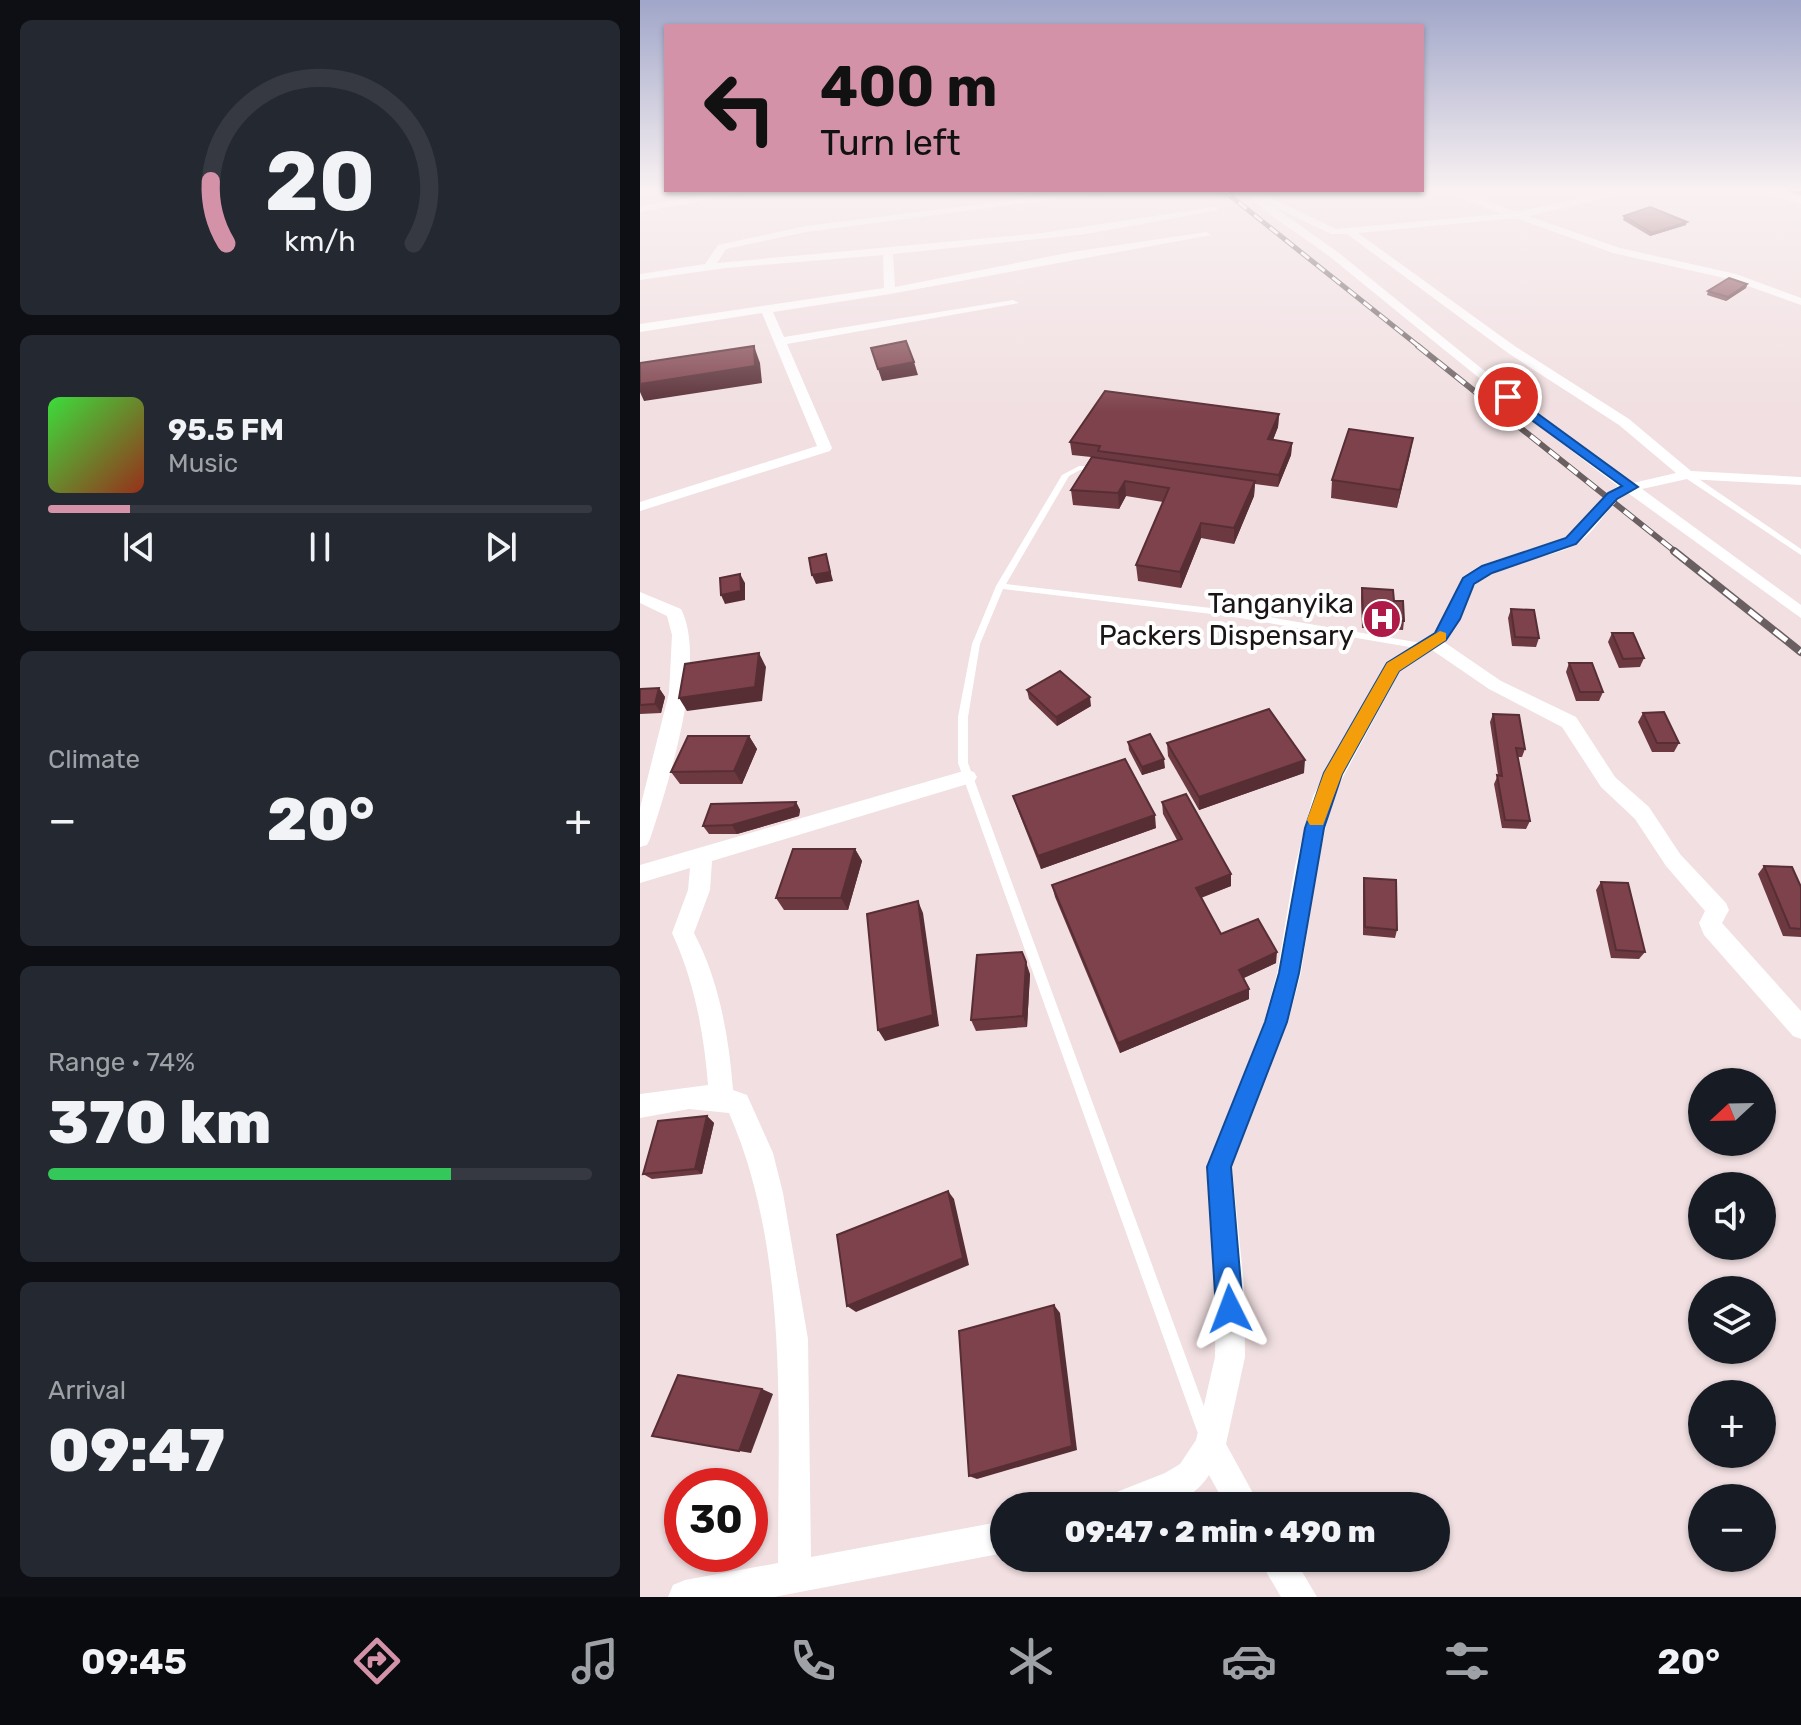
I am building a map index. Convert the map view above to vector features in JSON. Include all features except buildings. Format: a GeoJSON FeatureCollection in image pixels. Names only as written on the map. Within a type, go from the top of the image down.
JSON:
{"type":"FeatureCollection","features":[{"type":"Feature","properties":{"kind":"street"},"geometry":{"type":"LineString","coordinates":[[709,267],[712,263]]}},
{"type":"Feature","properties":{"kind":"street"},"geometry":{"type":"LineString","coordinates":[[640,277],[759,263]]}},
{"type":"Feature","properties":{"kind":"street"},"geometry":{"type":"LineString","coordinates":[[889,263],[890,291]]}},
{"type":"Feature","properties":{"kind":"street"},"geometry":{"type":"LineString","coordinates":[[640,328],[890,291],[1034,263]]}},
{"type":"Feature","properties":{"kind":"street"},"geometry":{"type":"LineString","coordinates":[[1344,263],[1524,410],[1801,613]]}},
{"type":"Feature","properties":{"kind":"street"},"geometry":{"type":"LineString","coordinates":[[1392,263],[1512,350],[1624,422],[1687,475]]}},
{"type":"Feature","properties":{"kind":"street"},"geometry":{"type":"LineString","coordinates":[[1670,263],[1732,276],[1801,302]]}},
{"type":"Feature","properties":{"kind":"street"},"geometry":{"type":"LineString","coordinates":[[782,341],[1013,303]]}},
{"type":"Feature","properties":{"kind":"street"},"geometry":{"type":"LineString","coordinates":[[640,507],[825,448],[766,308]]}},
{"type":"Feature","properties":{"kind":"street"},"geometry":{"type":"LineString","coordinates":[[1158,1492],[1191,1475],[1210,1446],[1230,1357],[1230,1285],[1219,1167],[1276,1022],[1289,973],[1306,866],[1323,796],[1393,667],[1430,645],[1453,619],[1468,581],[1487,569],[1571,541],[1612,496],[1631,487],[1687,475],[1801,481]]}},
{"type":"Feature","properties":{"kind":"street"},"geometry":{"type":"LineString","coordinates":[[640,598],[675,613],[683,647],[677,703],[640,839]]}},
{"type":"Feature","properties":{"kind":"street"},"geometry":{"type":"LineString","coordinates":[[1430,645],[1495,685],[1569,722],[1608,782],[1642,813],[1673,860],[1718,910],[1710,923],[1712,928],[1801,1028]]}},
{"type":"Feature","properties":{"kind":"street"},"geometry":{"type":"LineString","coordinates":[[640,874],[967,777]]}},
{"type":"Feature","properties":{"kind":"street"},"geometry":{"type":"LineString","coordinates":[[702,857],[699,890],[683,933],[699,964],[709,1019],[717,1042],[721,1097]]}},
{"type":"Feature","properties":{"kind":"street"},"geometry":{"type":"LineString","coordinates":[[640,1106],[684,1097],[721,1097],[738,1104],[748,1119],[760,1153],[793,1339],[795,1574]]}},
{"type":"Feature","properties":{"kind":"street"},"geometry":{"type":"LineString","coordinates":[[1210,1446],[1236,1492]]}},
{"type":"Feature","properties":{"kind":"street"},"geometry":{"type":"LineString","coordinates":[[685,1597],[990,1539]]}},
{"type":"Feature","properties":{"kind":"street"},"geometry":{"type":"LineString","coordinates":[[1284,1572],[1300,1597]]}},
{"type":"Feature","properties":{"kind":"lane"},"geometry":{"type":"LineString","coordinates":[[1112,470],[1084,467],[1066,475],[1000,586],[976,644],[967,685],[963,746],[967,777],[1210,1446]]}},
{"type":"Feature","properties":{"kind":"lane"},"geometry":{"type":"LineString","coordinates":[[1687,475],[1801,553]]}},
{"type":"Feature","properties":{"kind":"lane"},"geometry":{"type":"LineString","coordinates":[[1000,586],[1228,613],[1430,645]]}},
{"type":"Feature","properties":{"kind":"railway"},"geometry":{"type":"LineString","coordinates":[[1314,263],[1421,348]]}},
{"type":"Feature","properties":{"kind":"railway"},"geometry":{"type":"LineString","coordinates":[[1418,346],[1677,553]]}},
{"type":"Feature","properties":{"kind":"railway"},"geometry":{"type":"LineString","coordinates":[[1674,551],[1801,652]]}},
{"type":"Feature","properties":{"kind":"slow traffic"},"geometry":{"type":"LineString","coordinates":[[1317,820],[1333,773],[1369,715],[1393,667],[1440,637]]}},
{"type":"Feature","properties":{"kind":"place","name":"Tanganyika Packers Dispensary"},"geometry":{"type":"Point","coordinates":[1382,619]}},
{"type":"Feature","properties":{"kind":"route"},"geometry":{"type":"LineString","coordinates":[[1230,1309],[1219,1167],[1276,1022],[1289,973],[1306,866],[1323,796],[1333,773],[1369,715],[1393,667],[1441,636],[1453,619],[1461,590],[1468,581],[1487,569],[1571,541],[1612,496],[1631,487],[1508,397]]}}]}
